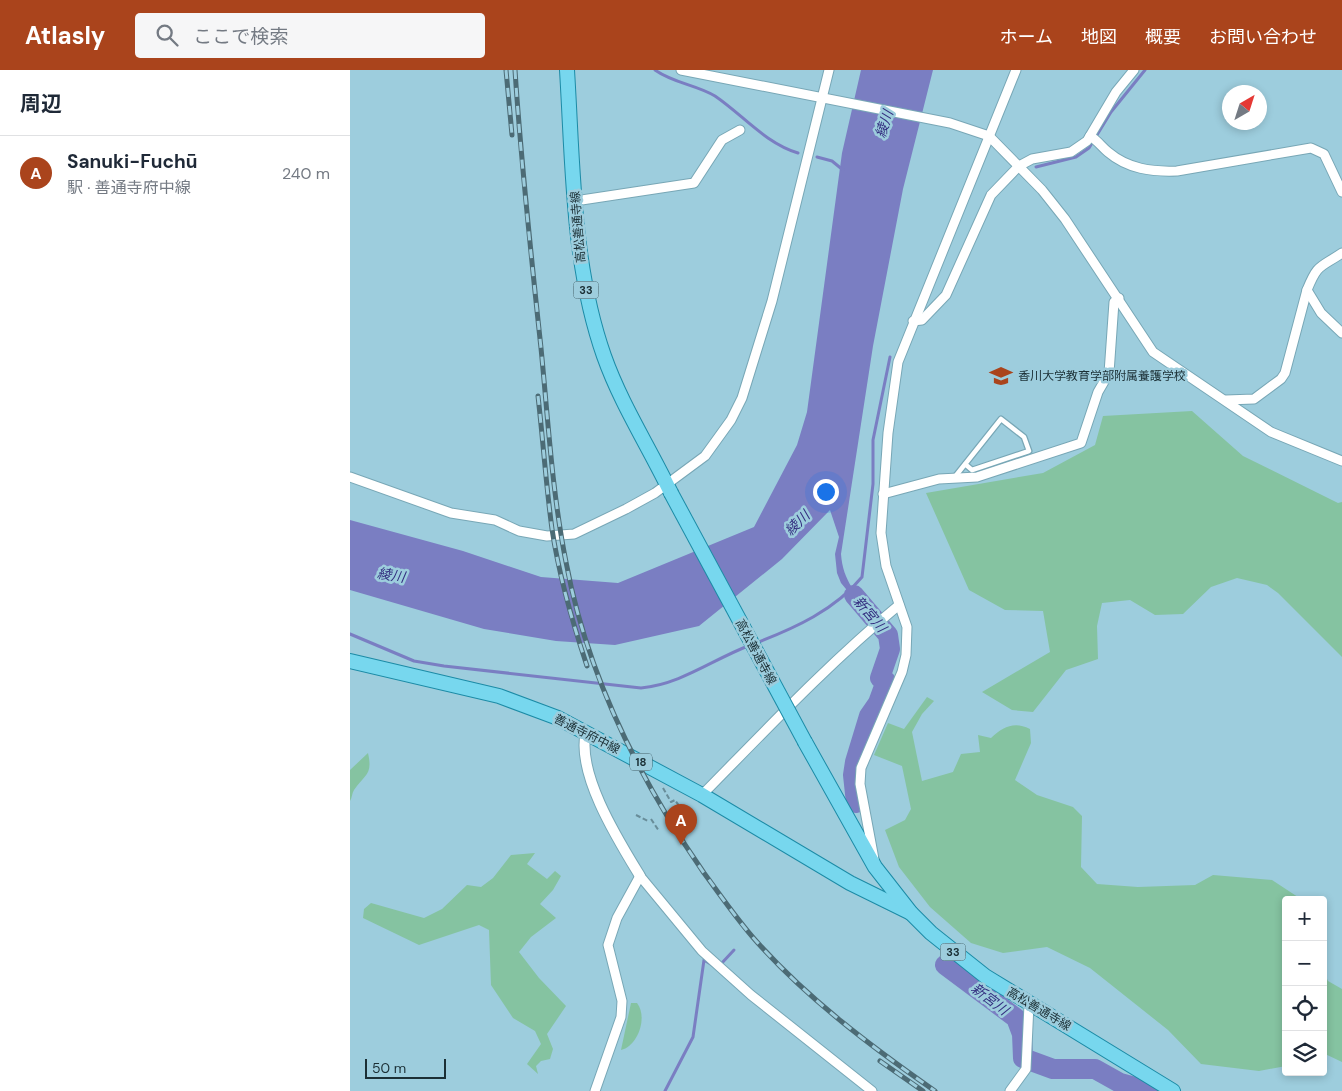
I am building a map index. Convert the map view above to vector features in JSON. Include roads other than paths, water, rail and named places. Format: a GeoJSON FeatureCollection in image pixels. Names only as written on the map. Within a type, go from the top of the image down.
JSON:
{"type":"FeatureCollection","features":[{"type":"Feature","properties":{"kind":"main road","name":"高松善通寺線"},"geometry":{"type":"LineString","coordinates":[[567,70],[575,201],[582,271],[604,357],[624,402],[669,488],[804,742],[875,867],[911,913],[943,944],[984,976],[1173,1091]]}},
{"type":"Feature","properties":{"kind":"main road","name":"善通寺府中線"},"geometry":{"type":"LineString","coordinates":[[350,661],[499,696],[586,732],[702,795],[858,887],[911,913]]}},
{"type":"Feature","properties":{"kind":"main road"},"geometry":{"type":"LineString","coordinates":[[858,887],[867,884],[875,867]]}},
{"type":"Feature","properties":{"kind":"street"},"geometry":{"type":"LineString","coordinates":[[681,70],[950,123],[989,136],[1042,190],[1066,219],[1153,352],[1166,363],[1226,400],[1271,432],[1342,461]]}},
{"type":"Feature","properties":{"kind":"street"},"geometry":{"type":"LineString","coordinates":[[350,477],[451,512],[495,520],[520,531],[547,536],[574,534],[655,493],[669,488],[705,456],[731,420],[742,398],[772,301],[829,70]]}},
{"type":"Feature","properties":{"kind":"street"},"geometry":{"type":"LineString","coordinates":[[875,867],[860,784],[862,768],[902,672],[906,655],[907,627],[886,566],[881,534],[888,425],[896,372],[913,321],[1016,70]]}},
{"type":"Feature","properties":{"kind":"street"},"geometry":{"type":"LineString","coordinates":[[913,321],[922,320],[946,295],[991,195],[1019,166],[1032,159],[1071,152],[1094,138],[1116,92],[1134,70]]}},
{"type":"Feature","properties":{"kind":"street"},"geometry":{"type":"LineString","coordinates":[[575,201],[694,183],[722,140],[740,130]]}},
{"type":"Feature","properties":{"kind":"street"},"geometry":{"type":"LineString","coordinates":[[1094,138],[1120,161],[1133,167],[1156,172],[1177,171],[1311,148],[1324,154],[1342,192]]}},
{"type":"Feature","properties":{"kind":"street"},"geometry":{"type":"LineString","coordinates":[[1226,400],[1254,399],[1281,379],[1285,373],[1307,290],[1314,272],[1326,261],[1342,253]]}},
{"type":"Feature","properties":{"kind":"street"},"geometry":{"type":"LineString","coordinates":[[1307,290],[1321,313],[1342,333]]}},
{"type":"Feature","properties":{"kind":"street"},"geometry":{"type":"LineString","coordinates":[[884,494],[932,481],[977,477],[1080,444],[1098,392],[1110,374],[1114,302],[1119,298]]}},
{"type":"Feature","properties":{"kind":"street"},"geometry":{"type":"LineString","coordinates":[[702,795],[823,672],[899,605]]}},
{"type":"Feature","properties":{"kind":"street"},"geometry":{"type":"LineString","coordinates":[[586,732],[583,756],[590,781],[612,828],[640,876],[702,951],[751,995],[872,1091]]}},
{"type":"Feature","properties":{"kind":"street"},"geometry":{"type":"LineString","coordinates":[[595,1091],[621,1017],[622,1001],[608,945],[617,918],[640,876]]}},
{"type":"Feature","properties":{"kind":"street"},"geometry":{"type":"LineString","coordinates":[[1010,1091],[1026,1069],[1029,1004]]}},
{"type":"Feature","properties":{"kind":"lane"},"geometry":{"type":"LineString","coordinates":[[953,478],[1001,419],[1024,437],[1029,452],[972,470],[965,464]]}},
{"type":"Feature","properties":{"kind":"water","name":"綾川"},"geometry":{"type":"Polygon","coordinates":[[[861,70],[933,70],[903,189],[873,346],[841,554],[842,564],[848,580],[856,594],[873,615],[870,618],[841,583],[837,573],[835,554],[839,537],[830,510],[782,559],[699,626],[615,645],[556,641],[484,629],[350,590],[350,520],[463,551],[541,577],[618,583],[754,527],[797,445],[807,412],[842,153],[861,70]]]}},
{"type":"Feature","properties":{"kind":"waterway"},"geometry":{"type":"LineString","coordinates":[[655,70],[669,78],[715,96],[775,143],[798,153]]}},
{"type":"Feature","properties":{"kind":"waterway"},"geometry":{"type":"LineString","coordinates":[[1036,167],[1076,157],[1089,148],[1111,112],[1145,70]]}},
{"type":"Feature","properties":{"kind":"waterway"},"geometry":{"type":"LineString","coordinates":[[817,157],[832,161],[843,170]]}},
{"type":"Feature","properties":{"kind":"waterway"},"geometry":{"type":"LineString","coordinates":[[756,643],[814,617],[840,599],[862,577],[873,484],[873,440],[890,357]]}},
{"type":"Feature","properties":{"kind":"waterway","name":"新宮川"},"geometry":{"type":"LineString","coordinates":[[854,595],[888,635],[890,649],[880,678],[886,681],[878,703],[869,716],[855,762],[853,775],[856,803]]}},
{"type":"Feature","properties":{"kind":"waterway"},"geometry":{"type":"LineString","coordinates":[[350,634],[414,661],[641,688],[656,686],[683,677],[748,646]]}},
{"type":"Feature","properties":{"kind":"waterway"},"geometry":{"type":"LineString","coordinates":[[721,964],[734,950]]}},
{"type":"Feature","properties":{"kind":"waterway"},"geometry":{"type":"LineString","coordinates":[[665,1091],[693,1037],[704,960],[714,966]]}},
{"type":"Feature","properties":{"kind":"waterway","name":"新宮川"},"geometry":{"type":"LineString","coordinates":[[945,965],[1016,1018],[1022,1034],[1023,1058],[1053,1069],[1095,1069],[1120,1083],[1149,1091]]}},
{"type":"Feature","properties":{"kind":"railway"},"geometry":{"type":"LineString","coordinates":[[506,70],[512,135]]}},
{"type":"Feature","properties":{"kind":"railway"},"geometry":{"type":"LineString","coordinates":[[515,70],[520,140],[551,455],[561,536],[575,604],[587,645],[618,725],[658,801],[680,837],[743,926],[798,984],[842,1022],[935,1091]]}},
{"type":"Feature","properties":{"kind":"railway"},"geometry":{"type":"LineString","coordinates":[[538,396],[548,496],[558,564],[566,598],[587,666]]}},
{"type":"Feature","properties":{"kind":"railway"},"geometry":{"type":"LineString","coordinates":[[880,1061],[923,1091]]}},
{"type":"Feature","properties":{"kind":"place","name":"香川大学教育学部附属養護学校"},"geometry":{"type":"Point","coordinates":[1001,376]}},
{"type":"Feature","properties":{"kind":"place","name":"Sanuki-Fuchū"},"geometry":{"type":"Point","coordinates":[681,845]}}]}
